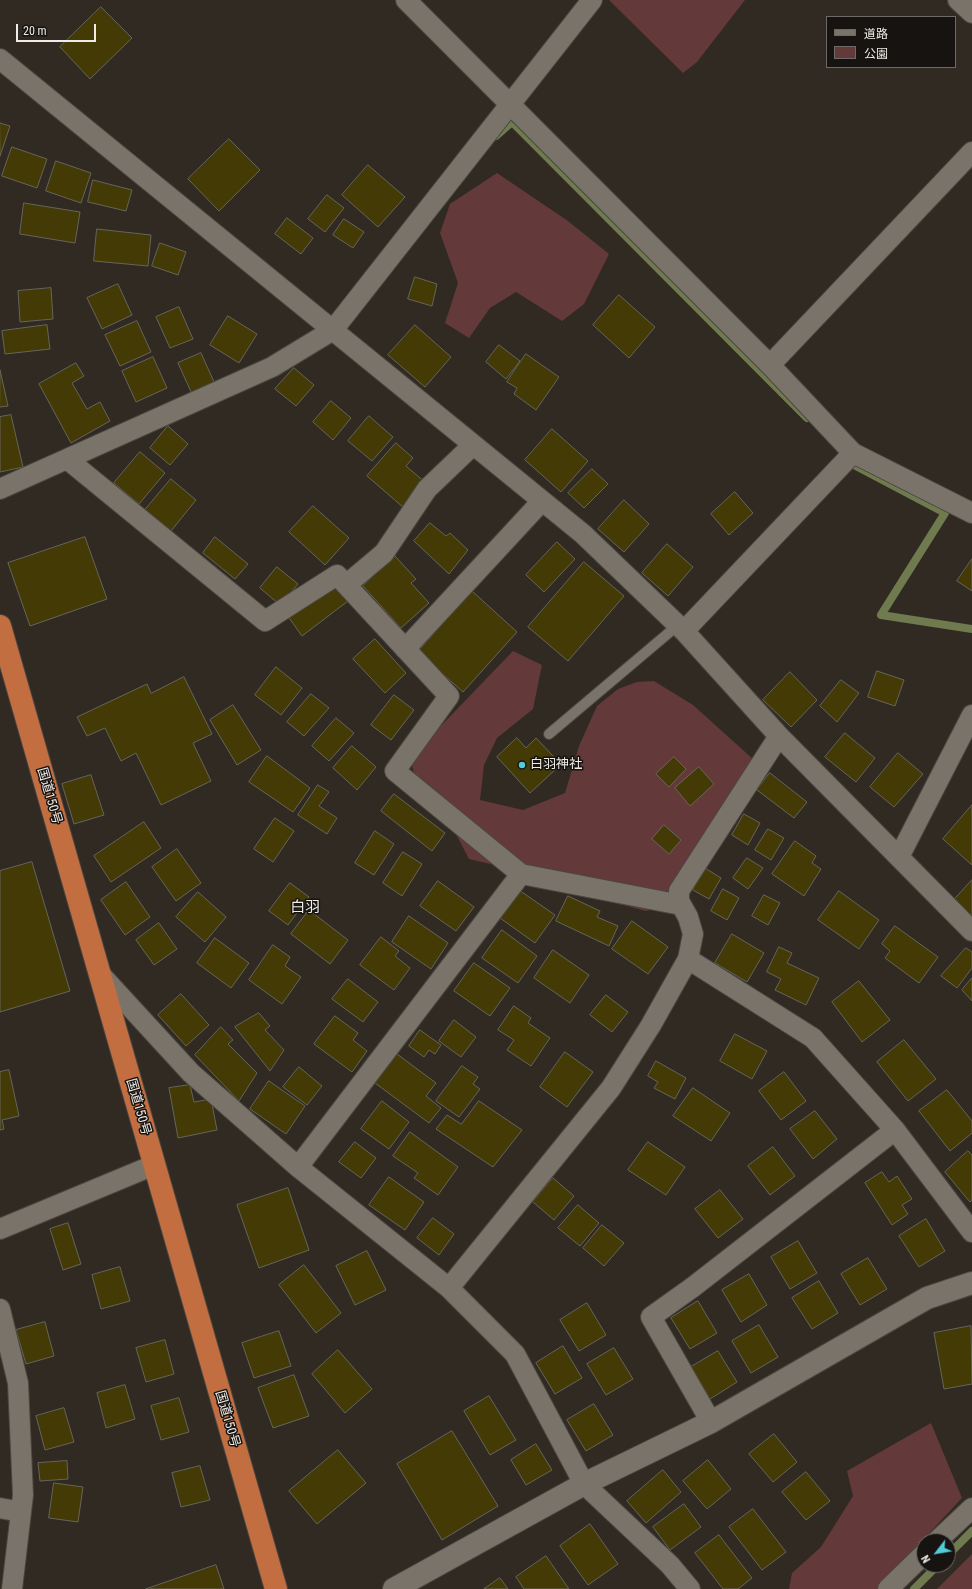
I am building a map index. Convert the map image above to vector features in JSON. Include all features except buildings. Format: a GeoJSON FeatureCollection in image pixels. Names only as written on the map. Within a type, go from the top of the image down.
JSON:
{"type":"FeatureCollection","features":[{"type":"Feature","properties":{"kind":"highway","name":"国道150号"},"geometry":{"type":"LineString","coordinates":[[0,626],[276,1589]]}},
{"type":"Feature","properties":{"kind":"street"},"geometry":{"type":"LineString","coordinates":[[406,0],[770,365],[853,453],[972,513]]}},
{"type":"Feature","properties":{"kind":"street"},"geometry":{"type":"LineString","coordinates":[[0,489],[272,367],[333,330],[592,0]]}},
{"type":"Feature","properties":{"kind":"street"},"geometry":{"type":"LineString","coordinates":[[958,0],[972,13]]}},
{"type":"Feature","properties":{"kind":"street"},"geometry":{"type":"LineString","coordinates":[[0,59],[582,534],[681,628],[779,736],[972,931]]}},
{"type":"Feature","properties":{"kind":"street"},"geometry":{"type":"LineString","coordinates":[[770,365],[972,152]]}},
{"type":"Feature","properties":{"kind":"street"},"geometry":{"type":"LineString","coordinates":[[346,585],[384,553],[427,489],[473,445]]}},
{"type":"Feature","properties":{"kind":"street"},"geometry":{"type":"LineString","coordinates":[[681,628],[853,453]]}},
{"type":"Feature","properties":{"kind":"street"},"geometry":{"type":"LineString","coordinates":[[67,459],[265,621],[337,575],[449,696],[395,771],[522,874],[681,905]]}},
{"type":"Feature","properties":{"kind":"street"},"geometry":{"type":"LineString","coordinates":[[405,649],[542,501]]}},
{"type":"Feature","properties":{"kind":"street"},"geometry":{"type":"LineString","coordinates":[[898,856],[972,715]]}},
{"type":"Feature","properties":{"kind":"street"},"geometry":{"type":"LineString","coordinates":[[449,1288],[610,1088],[651,1025],[688,959],[693,934],[688,916],[679,901],[679,891],[779,736]]}},
{"type":"Feature","properties":{"kind":"street"},"geometry":{"type":"LineString","coordinates":[[298,1167],[522,874]]}},
{"type":"Feature","properties":{"kind":"street"},"geometry":{"type":"LineString","coordinates":[[688,959],[813,1038],[895,1130],[972,1232]]}},
{"type":"Feature","properties":{"kind":"street"},"geometry":{"type":"LineString","coordinates":[[100,974],[190,1073],[298,1167],[449,1288],[515,1354],[584,1484],[670,1565],[690,1589]]}},
{"type":"Feature","properties":{"kind":"street"},"geometry":{"type":"LineString","coordinates":[[711,1422],[650,1317],[693,1287],[895,1130]]}},
{"type":"Feature","properties":{"kind":"street"},"geometry":{"type":"LineString","coordinates":[[0,1230],[154,1165]]}},
{"type":"Feature","properties":{"kind":"street"},"geometry":{"type":"LineString","coordinates":[[394,1589],[584,1484],[711,1422],[927,1298],[972,1283]]}},
{"type":"Feature","properties":{"kind":"street"},"geometry":{"type":"LineString","coordinates":[[0,1309],[18,1383],[22,1495],[12,1589]]}},
{"type":"Feature","properties":{"kind":"street"},"geometry":{"type":"LineString","coordinates":[[0,1508],[21,1512]]}},
{"type":"Feature","properties":{"kind":"street"},"geometry":{"type":"LineString","coordinates":[[945,1533],[972,1508]]}},
{"type":"Feature","properties":{"kind":"street"},"geometry":{"type":"LineString","coordinates":[[888,1589],[916,1562]]}},
{"type":"Feature","properties":{"kind":"lane"},"geometry":{"type":"LineString","coordinates":[[549,734],[681,628]]}},
{"type":"Feature","properties":{"kind":"green space"},"geometry":{"type":"Polygon","coordinates":[[[609,0],[745,0],[697,62],[683,73],[609,0]]]}},
{"type":"Feature","properties":{"kind":"green space"},"geometry":{"type":"Polygon","coordinates":[[[497,173],[568,221],[609,254],[584,304],[562,321],[516,292],[490,308],[469,338],[445,323],[458,283],[440,233],[450,204],[497,173]]]}},
{"type":"Feature","properties":{"kind":"green space"},"geometry":{"type":"Polygon","coordinates":[[[513,651],[542,665],[533,709],[497,738],[484,765],[480,800],[523,810],[565,793],[579,746],[597,706],[618,689],[637,682],[654,681],[693,705],[754,760],[669,905],[646,911],[585,895],[536,888],[499,866],[469,859],[456,834],[419,792],[410,758],[513,651]]]}},
{"type":"Feature","properties":{"kind":"green space"},"geometry":{"type":"Polygon","coordinates":[[[931,1423],[962,1498],[929,1533],[916,1533],[916,1547],[877,1589],[789,1589],[792,1573],[821,1547],[853,1496],[847,1471],[931,1423]]]}},
{"type":"Feature","properties":{"kind":"green space"},"geometry":{"type":"Polygon","coordinates":[[[972,1554],[972,1589],[937,1589],[953,1573],[956,1573],[956,1570],[972,1554]]]}},
{"type":"Feature","properties":{"kind":"waterway"},"geometry":{"type":"LineString","coordinates":[[496,136],[512,122],[807,418]]}},
{"type":"Feature","properties":{"kind":"waterway"},"geometry":{"type":"LineString","coordinates":[[847,459],[854,465],[945,513],[881,615],[972,629]]}},
{"type":"Feature","properties":{"kind":"waterway"},"geometry":{"type":"LineString","coordinates":[[956,1547],[972,1531]]}},
{"type":"Feature","properties":{"kind":"waterway"},"geometry":{"type":"LineString","coordinates":[[914,1589],[930,1573]]}},
{"type":"Feature","properties":{"kind":"place","name":"白羽神社"},"geometry":{"type":"Point","coordinates":[522,765]}},
{"type":"Feature","properties":{"kind":"district","name":"白羽"},"geometry":{"type":"Point","coordinates":[305,908]}}]}
